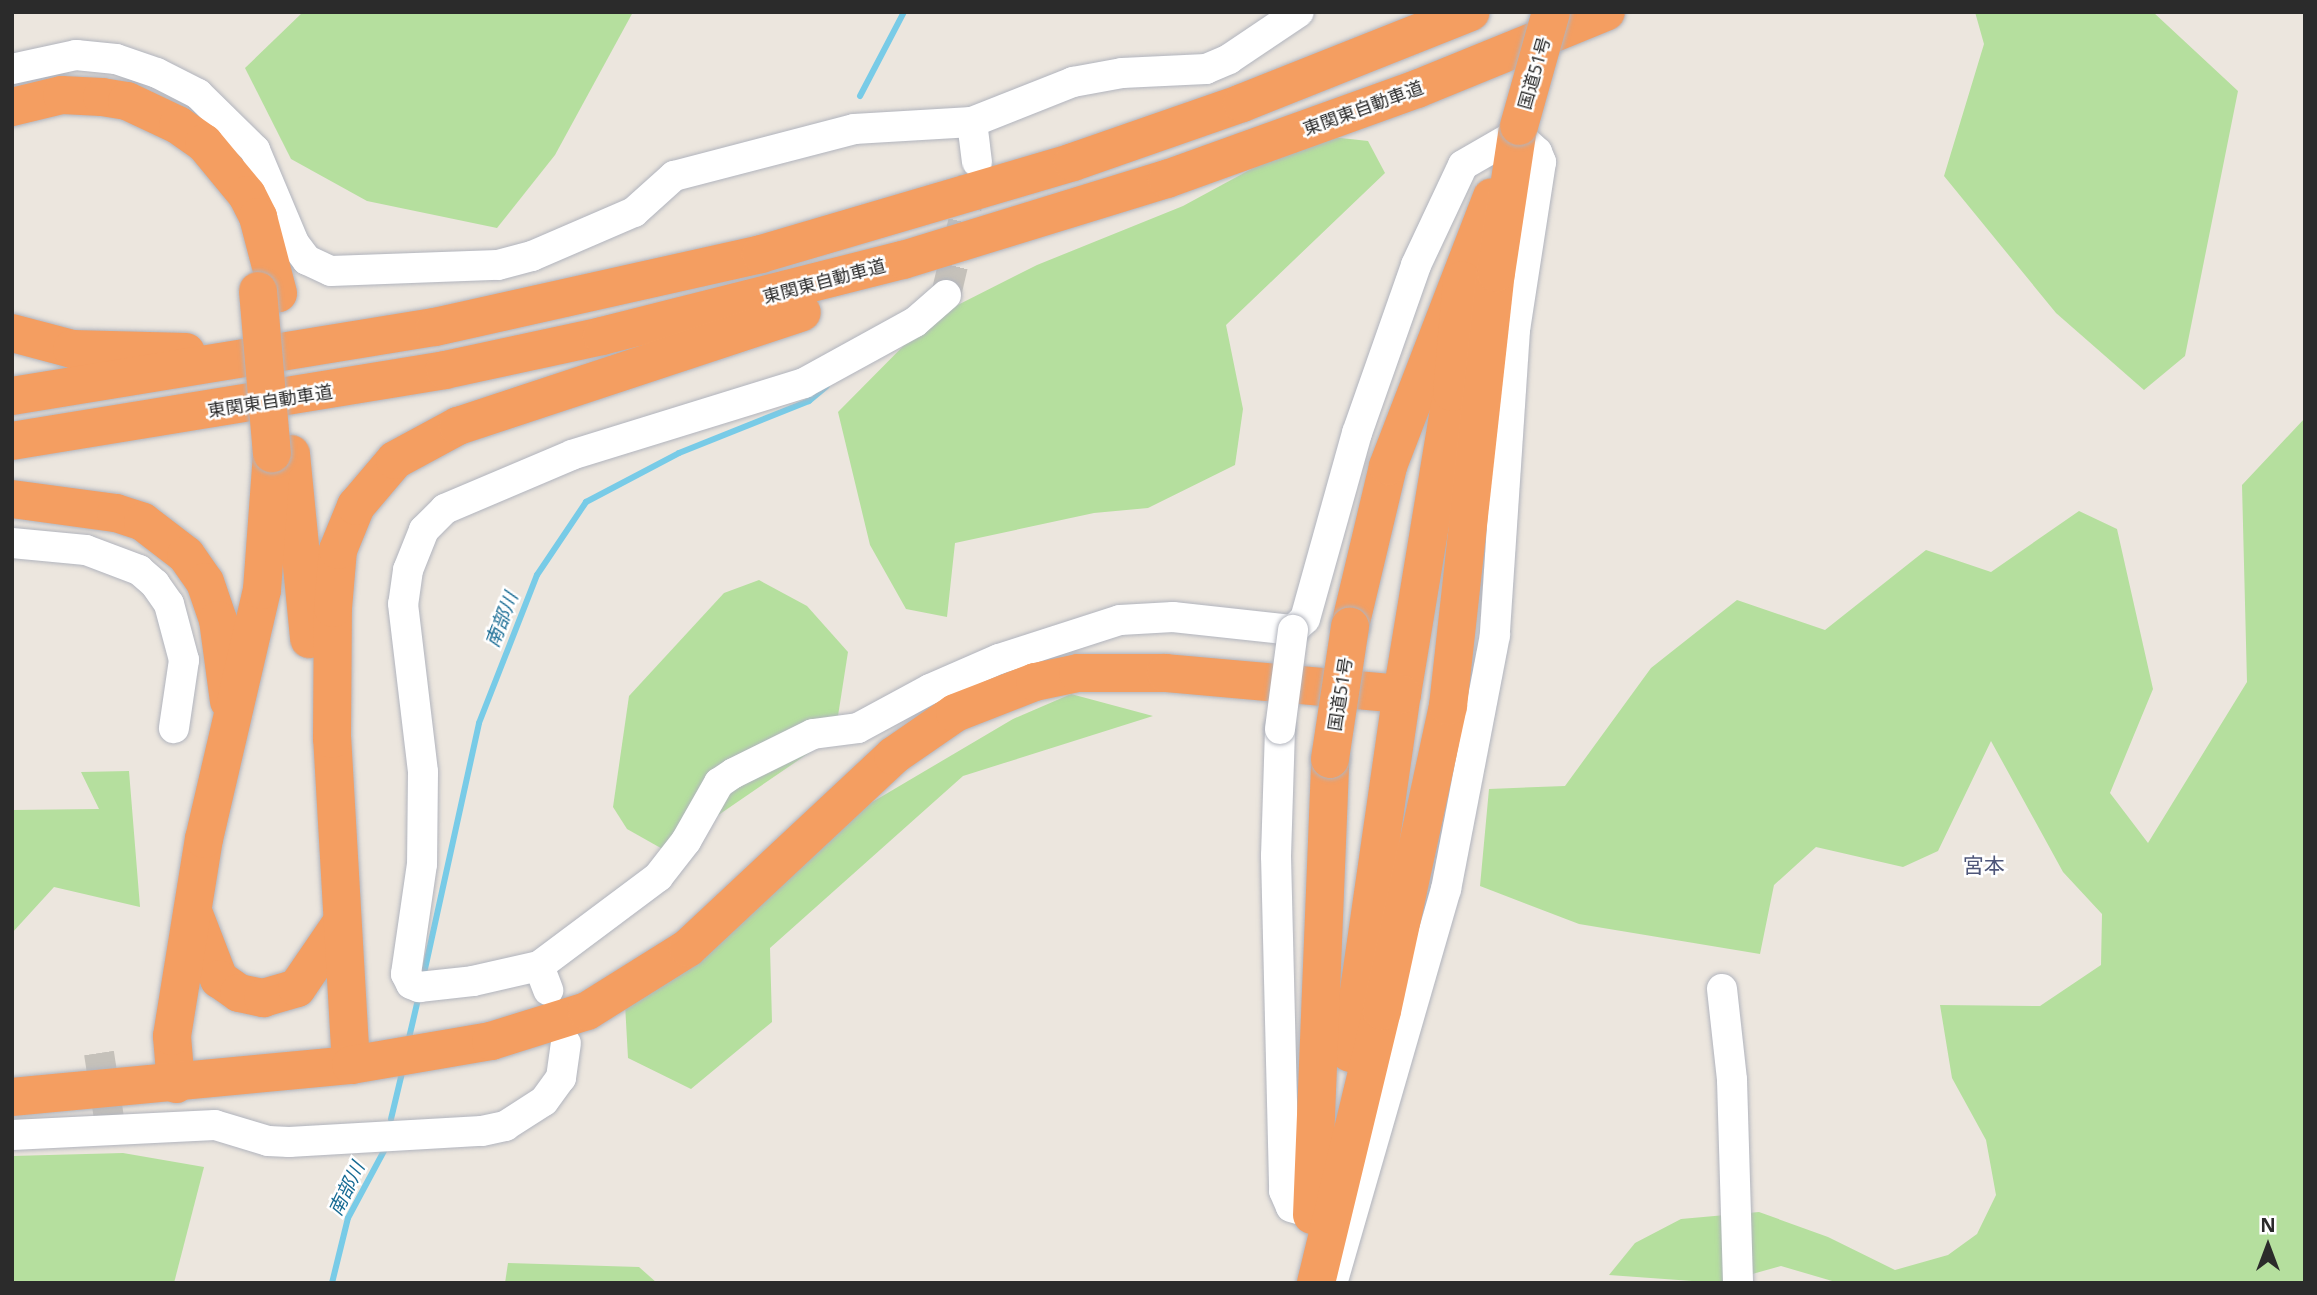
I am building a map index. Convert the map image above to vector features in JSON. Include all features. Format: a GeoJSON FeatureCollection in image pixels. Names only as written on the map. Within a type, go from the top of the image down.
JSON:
{"type":"FeatureCollection","features":[{"type":"Feature","properties":{"kind":"highway"},"geometry":{"type":"LineString","coordinates":[[12,396],[436,327],[761,254],[994,187],[1242,103],[1471,12]]}},
{"type":"Feature","properties":{"kind":"highway","name":"国道51号"},"geometry":{"type":"LineString","coordinates":[[1304,1283],[1313,1201],[1330,759],[1350,626],[1388,466],[1518,130],[1551,12]]}},
{"type":"Feature","properties":{"kind":"highway","name":"東関東自動車道"},"geometry":{"type":"LineString","coordinates":[[12,441],[445,370],[774,295],[1014,227],[1167,179],[1417,89],[1606,12]]}},
{"type":"Feature","properties":{"kind":"highway"},"geometry":{"type":"LineString","coordinates":[[12,107],[62,96],[127,101],[178,125],[204,143],[247,195],[258,217],[268,292],[281,454],[307,591],[311,677],[332,739]]}},
{"type":"Feature","properties":{"kind":"highway"},"geometry":{"type":"LineString","coordinates":[[12,128],[50,117],[98,115],[136,125],[176,147],[222,193],[268,292]]}},
{"type":"Feature","properties":{"kind":"highway","name":"国道51号"},"geometry":{"type":"LineString","coordinates":[[1316,1283],[1448,705],[1496,273],[1518,130]]}},
{"type":"Feature","properties":{"kind":"highway"},"geometry":{"type":"LineString","coordinates":[[1452,392],[1495,237],[1508,208]]}},
{"type":"Feature","properties":{"kind":"highway"},"geometry":{"type":"LineString","coordinates":[[351,1065],[332,739],[338,550],[356,506],[395,460],[458,426],[909,277],[1014,227]]}},
{"type":"Feature","properties":{"kind":"highway"},"geometry":{"type":"LineString","coordinates":[[1356,1112],[1346,1086],[1356,996],[1452,392],[1462,280]]}},
{"type":"Feature","properties":{"kind":"highway"},"geometry":{"type":"LineString","coordinates":[[12,333],[72,349],[219,353],[436,327]]}},
{"type":"Feature","properties":{"kind":"highway"},"geometry":{"type":"LineString","coordinates":[[176,1084],[172,1036],[193,909],[262,590],[281,454]]}},
{"type":"Feature","properties":{"kind":"highway"},"geometry":{"type":"LineString","coordinates":[[12,499],[116,513],[143,522],[186,555],[205,582],[218,620],[232,724]]}},
{"type":"Feature","properties":{"kind":"highway"},"geometry":{"type":"LineString","coordinates":[[12,1097],[176,1084],[351,1065],[539,1028],[587,1011],[634,986],[688,948],[892,756],[954,713],[995,694],[1078,673],[1123,672],[1402,694]]}},
{"type":"Feature","properties":{"kind":"highway"},"geometry":{"type":"LineString","coordinates":[[193,909],[219,979],[239,993],[263,998],[297,988],[342,922]]}},
{"type":"Feature","properties":{"kind":"highway"},"geometry":{"type":"LineString","coordinates":[[1313,1201],[1345,1025],[1356,996]]}},
{"type":"Feature","properties":{"kind":"street"},"geometry":{"type":"LineString","coordinates":[[12,69],[76,55],[116,59],[157,72],[198,94],[255,150],[294,243],[307,260],[331,271],[498,265],[532,256],[634,212],[674,176],[854,129],[972,122],[1073,82],[1122,72],[1206,69],[1229,59],[1298,12]]}},
{"type":"Feature","properties":{"kind":"street"},"geometry":{"type":"LineString","coordinates":[[972,122],[977,163]]}},
{"type":"Feature","properties":{"kind":"street"},"geometry":{"type":"LineString","coordinates":[[1313,1201],[1291,1207],[1284,1191],[1276,856],[1280,729],[1293,630],[1305,619],[1357,433],[1416,265],[1463,165],[1518,130],[1537,152],[1541,162],[1516,330],[1495,635],[1446,889],[1332,1283]]}},
{"type":"Feature","properties":{"kind":"street"},"geometry":{"type":"LineString","coordinates":[[946,295],[915,322],[804,383],[572,455],[445,509],[424,530],[408,570],[404,604],[423,772],[422,864],[406,974],[411,984],[419,987],[544,978],[658,877],[686,841],[719,783],[813,734],[858,729],[930,689],[999,659],[1120,620],[1173,617],[1293,630]]}},
{"type":"Feature","properties":{"kind":"street"},"geometry":{"type":"LineString","coordinates":[[12,543],[106,556],[139,570],[155,584],[169,604],[184,660],[174,728]]}},
{"type":"Feature","properties":{"kind":"street"},"geometry":{"type":"LineString","coordinates":[[1722,989],[1732,1080],[1738,1283]]}},
{"type":"Feature","properties":{"kind":"street"},"geometry":{"type":"LineString","coordinates":[[12,1135],[215,1125],[268,1141],[289,1142],[482,1131],[505,1126],[544,1101],[561,1077],[566,1043]]}},
{"type":"Feature","properties":{"kind":"green space"},"geometry":{"type":"Polygon","coordinates":[[[303,12],[633,12],[555,155],[497,228],[367,201],[291,159],[245,68],[303,12]]]}},
{"type":"Feature","properties":{"kind":"green space"},"geometry":{"type":"Polygon","coordinates":[[[1975,12],[2153,12],[2238,91],[2185,356],[2144,390],[2056,313],[1944,176],[1984,44],[1975,12]]]}},
{"type":"Feature","properties":{"kind":"green space"},"geometry":{"type":"Polygon","coordinates":[[[1332,137],[1368,141],[1385,173],[1226,325],[1243,409],[1235,465],[1148,508],[1094,513],[955,543],[947,617],[906,609],[870,545],[838,412],[930,319],[1037,265],[1183,206],[1275,156],[1332,137]]]}},
{"type":"Feature","properties":{"kind":"green space"},"geometry":{"type":"Polygon","coordinates":[[[2305,418],[2305,1283],[1839,1283],[1781,1266],[1720,1283],[1609,1275],[1635,1243],[1681,1219],[1759,1212],[1828,1237],[1895,1270],[1948,1255],[1977,1234],[1996,1195],[1986,1140],[1952,1078],[1940,1005],[2040,1006],[2101,965],[2102,914],[2063,872],[1991,741],[1938,851],[1903,867],[1816,847],[1774,885],[1760,954],[1579,924],[1480,886],[1489,789],[1565,786],[1651,668],[1737,600],[1825,630],[1926,550],[1991,572],[2079,511],[2117,529],[2153,689],[2110,793],[2148,843],[2247,682],[2242,485],[2305,418]]]}},
{"type":"Feature","properties":{"kind":"green space"},"geometry":{"type":"Polygon","coordinates":[[[759,580],[807,606],[848,652],[835,735],[666,851],[627,829],[613,807],[629,696],[724,593],[759,580]]]}},
{"type":"Feature","properties":{"kind":"green space"},"geometry":{"type":"Polygon","coordinates":[[[1071,694],[1153,716],[963,776],[770,948],[772,1022],[691,1089],[628,1058],[625,1004],[852,814],[1013,719],[1071,694]]]}},
{"type":"Feature","properties":{"kind":"green space"},"geometry":{"type":"Polygon","coordinates":[[[129,771],[140,907],[54,887],[12,933],[12,810],[99,809],[81,772],[129,771]]]}},
{"type":"Feature","properties":{"kind":"green space"},"geometry":{"type":"Polygon","coordinates":[[[123,1153],[204,1167],[174,1283],[12,1283],[12,1156],[123,1153]]]}},
{"type":"Feature","properties":{"kind":"green space"},"geometry":{"type":"Polygon","coordinates":[[[508,1263],[639,1267],[657,1283],[505,1283],[508,1263]]]}},
{"type":"Feature","properties":{"kind":"waterway","name":"南部川"},"geometry":{"type":"LineString","coordinates":[[860,96],[904,12]]}},
{"type":"Feature","properties":{"kind":"waterway","name":"南部川"},"geometry":{"type":"LineString","coordinates":[[423,978],[479,723],[537,575],[586,502],[679,453],[809,401],[827,386]]}},
{"type":"Feature","properties":{"kind":"waterway","name":"南部川"},"geometry":{"type":"LineString","coordinates":[[409,1038],[419,995]]}},
{"type":"Feature","properties":{"kind":"waterway","name":"南部川"},"geometry":{"type":"LineString","coordinates":[[391,1119],[402,1073]]}},
{"type":"Feature","properties":{"kind":"waterway","name":"南部川"},"geometry":{"type":"LineString","coordinates":[[332,1283],[348,1218],[384,1151]]}},
{"type":"Feature","properties":{"kind":"tunnel"},"geometry":{"type":"LineString","coordinates":[[946,295],[974,176]]}},
{"type":"Feature","properties":{"kind":"tunnel"},"geometry":{"type":"LineString","coordinates":[[99,1053],[111,1131]]}},
{"type":"Feature","properties":{"kind":"district","name":"宮本"},"geometry":{"type":"Point","coordinates":[1984,865]}}]}
